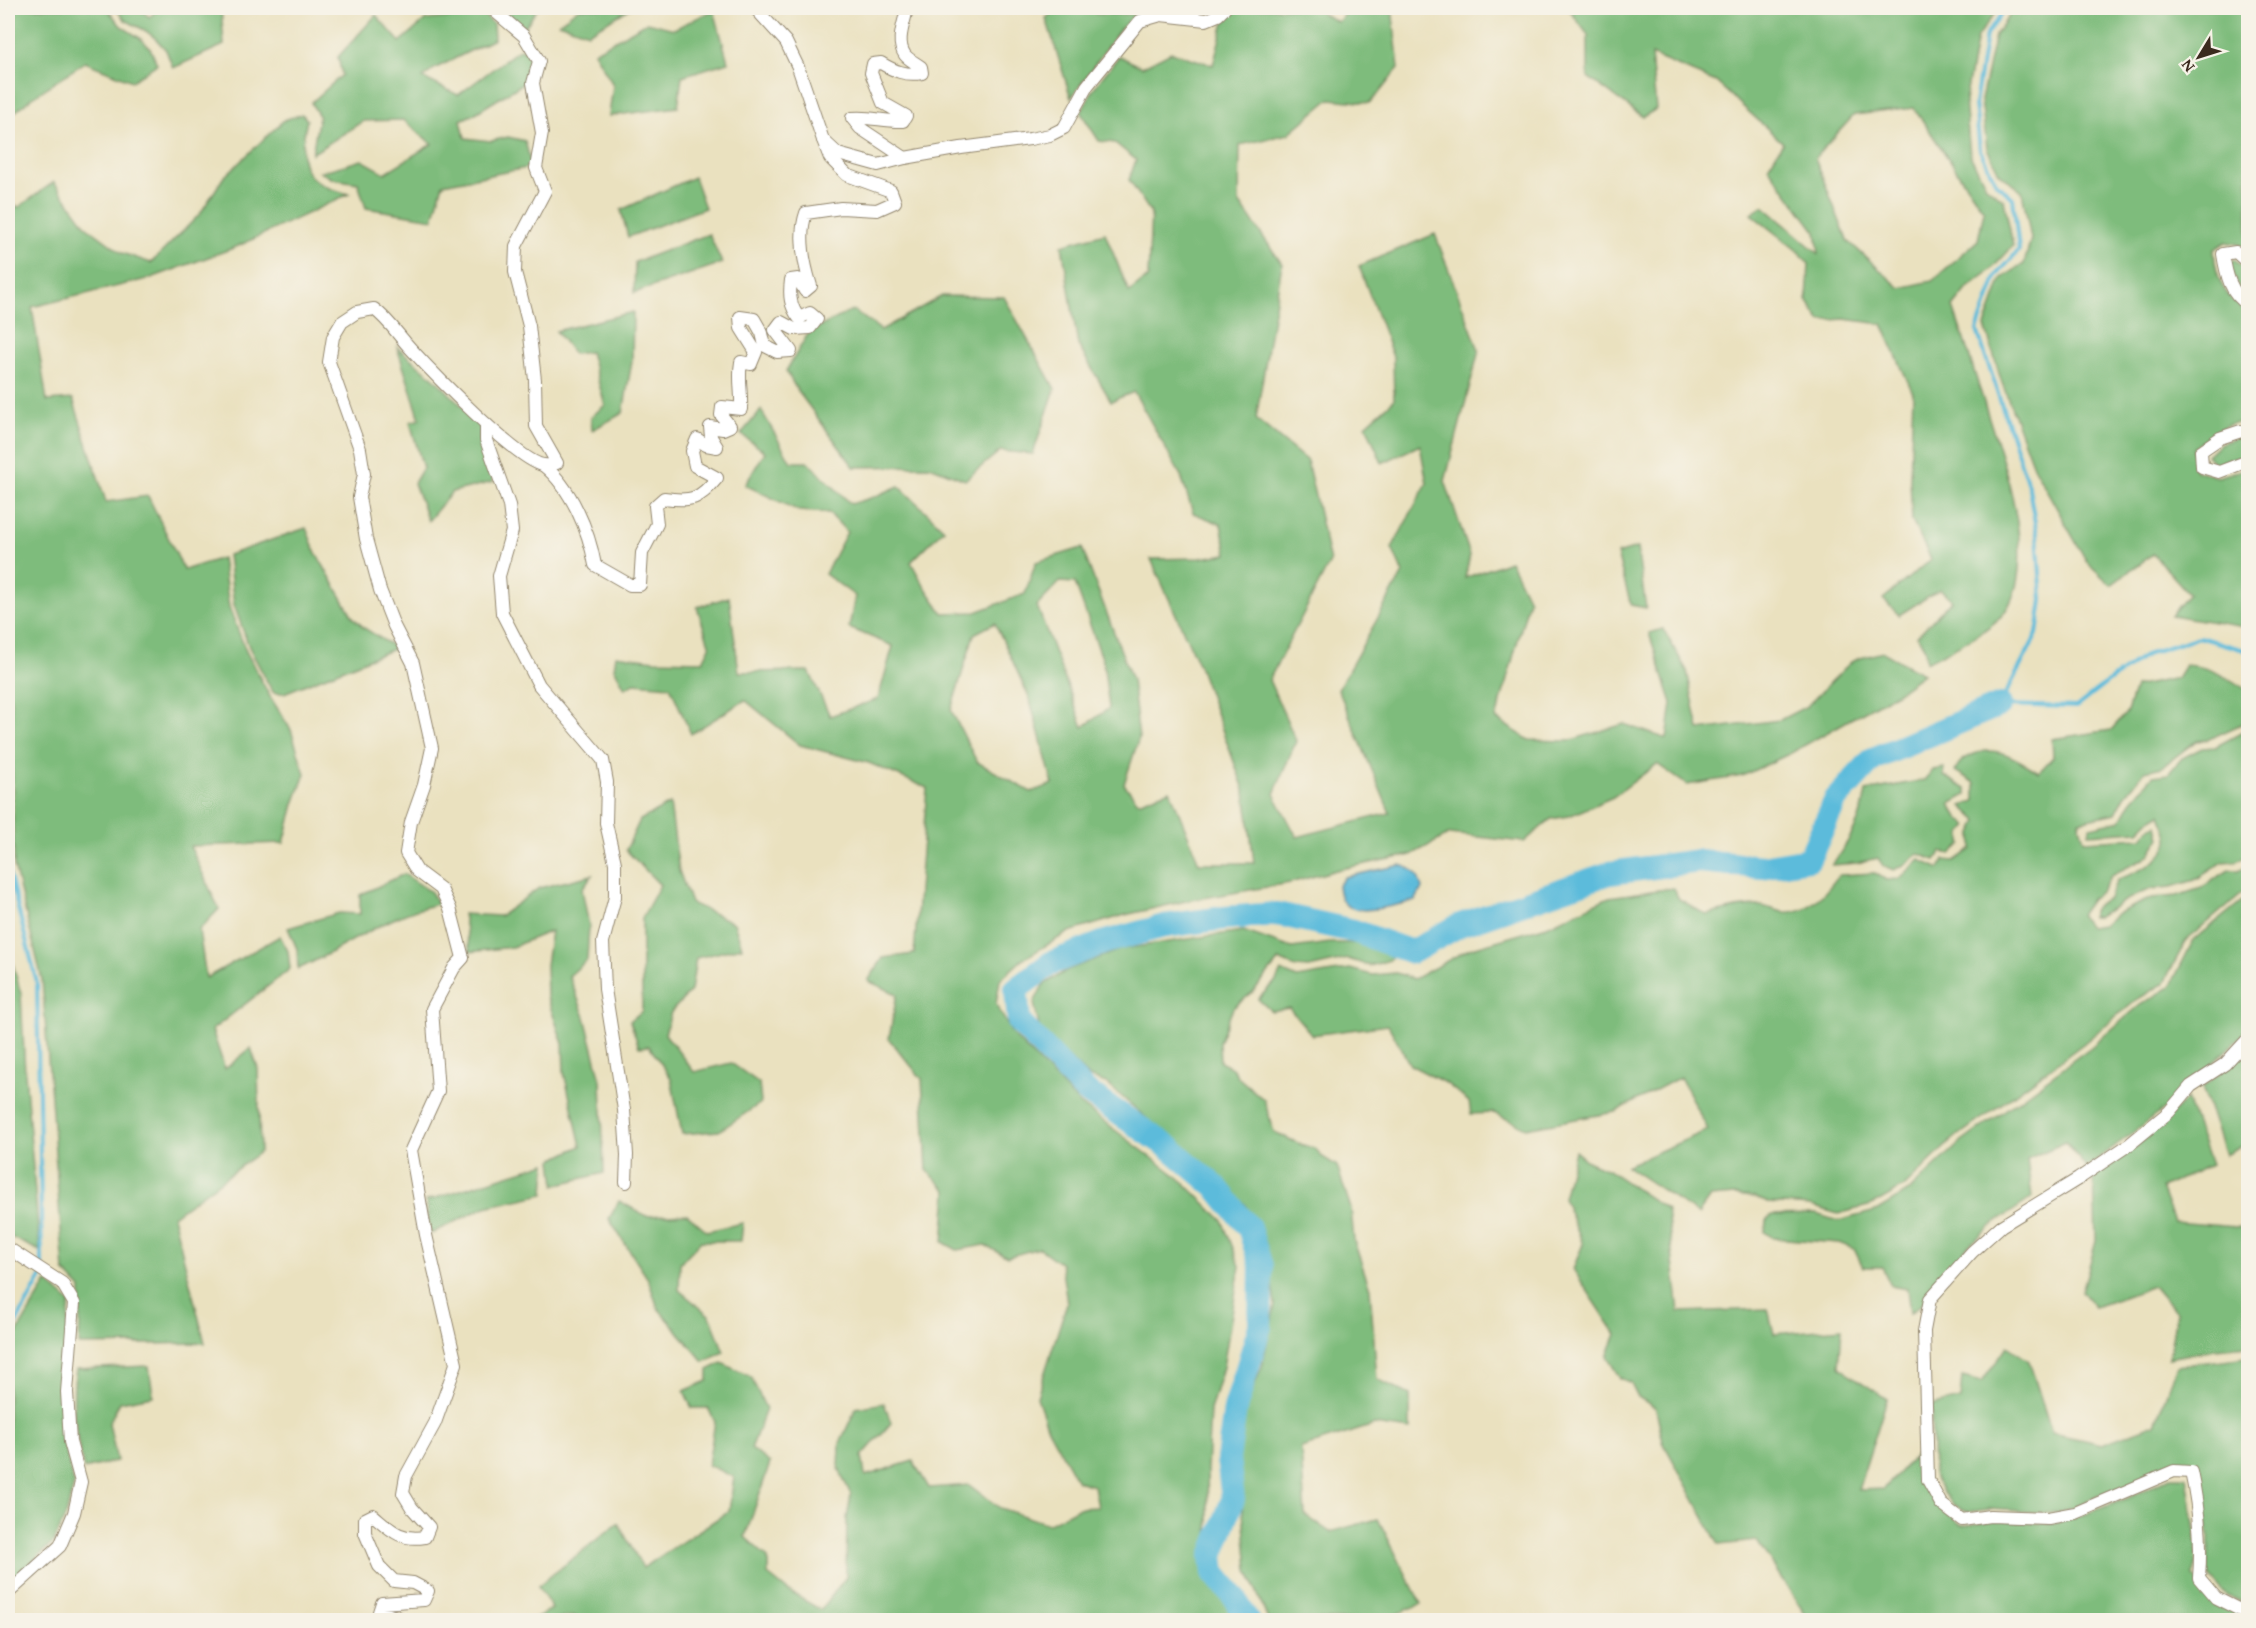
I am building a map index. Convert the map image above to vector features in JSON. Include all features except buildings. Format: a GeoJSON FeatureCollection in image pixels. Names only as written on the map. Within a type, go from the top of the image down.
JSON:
{"type":"FeatureCollection","features":[{"type":"Feature","properties":{"kind":"street"},"geometry":{"type":"LineString","coordinates":[[491,8],[524,36],[539,61],[533,83],[542,133],[536,168],[545,191],[516,246],[515,273],[529,326],[535,380],[536,426],[556,463],[543,465]]}},
{"type":"Feature","properties":{"kind":"street"},"geometry":{"type":"LineString","coordinates":[[406,1620],[379,1612],[382,1603],[424,1600],[428,1591],[413,1583],[394,1581],[379,1566],[365,1533],[365,1519],[373,1515],[396,1534],[412,1539],[425,1537],[429,1527],[412,1508],[403,1493],[406,1476],[435,1423],[456,1364],[426,1235],[411,1150],[438,1091],[432,1009],[454,968],[463,957],[450,908],[441,889],[417,871],[406,853],[411,822],[424,785],[432,748],[413,663],[394,626],[380,590],[366,539],[358,497],[364,474],[360,449],[328,362],[333,337],[342,322],[357,312],[374,309],[386,318],[410,348],[486,424],[523,455],[543,465],[551,472],[574,504],[591,539],[596,565],[630,585],[640,585],[642,553],[657,524],[655,506],[664,498],[695,499],[707,490],[717,477],[695,466],[692,451],[697,439],[706,445],[717,447],[711,436],[710,427],[723,429],[730,426],[721,415],[722,407],[741,410],[742,396],[739,376],[741,362],[751,364],[756,352],[741,328],[740,317],[754,319],[762,333],[765,346],[777,352],[791,351],[775,330],[781,322],[794,329],[810,328],[817,319],[810,313],[799,318],[792,310],[790,292],[791,280],[798,279],[805,291],[811,286],[805,267],[803,249],[803,223],[806,213],[841,208],[877,210],[895,202],[891,191],[847,175],[830,158],[798,67],[786,42],[755,8]]}},
{"type":"Feature","properties":{"kind":"street"},"geometry":{"type":"LineString","coordinates":[[905,158],[860,128],[852,118],[864,117],[887,122],[903,121],[906,116],[883,103],[871,73],[873,64],[881,63],[892,70],[911,75],[922,73],[921,67],[905,54],[901,41],[907,8]]}},
{"type":"Feature","properties":{"kind":"street"},"geometry":{"type":"LineString","coordinates":[[823,140],[838,154],[878,165],[905,158],[1050,135],[1064,128],[1087,86],[1140,21],[1161,15],[1206,20],[1218,15],[1225,8]]}},
{"type":"Feature","properties":{"kind":"street"},"geometry":{"type":"LineString","coordinates":[[2248,263],[2236,252],[2223,254],[2227,278],[2240,299],[2248,304]]}},
{"type":"Feature","properties":{"kind":"street"},"geometry":{"type":"LineString","coordinates":[[486,424],[486,440],[509,505],[512,531],[500,576],[502,613],[539,686],[603,760],[607,782],[606,824],[615,862],[615,897],[603,942],[606,988],[624,1110],[626,1182]]}},
{"type":"Feature","properties":{"kind":"street"},"geometry":{"type":"LineString","coordinates":[[2248,434],[2241,431],[2220,438],[2201,451],[2202,467],[2219,472],[2248,461]]}},
{"type":"Feature","properties":{"kind":"street"},"geometry":{"type":"LineString","coordinates":[[2248,1039],[2225,1064],[2191,1086],[2169,1112],[2130,1144],[2001,1227],[1972,1252],[1930,1299],[1924,1331],[1928,1480],[1941,1504],[1962,1520],[1990,1516],[2048,1518],[2075,1513],[2174,1471],[2191,1472],[2197,1500],[2201,1543],[2199,1578],[2216,1598],[2248,1614]]}},
{"type":"Feature","properties":{"kind":"street"},"geometry":{"type":"LineString","coordinates":[[8,1248],[62,1283],[74,1303],[68,1392],[70,1442],[81,1482],[74,1513],[60,1546],[8,1593]]}},
{"type":"Feature","properties":{"kind":"green space"},"geometry":{"type":"Polygon","coordinates":[[[8,8],[107,8],[121,26],[140,38],[150,48],[157,64],[132,81],[85,62],[33,97],[8,118],[8,8]]]}},
{"type":"Feature","properties":{"kind":"green space"},"geometry":{"type":"Polygon","coordinates":[[[115,8],[140,8],[149,17],[160,8],[221,8],[224,45],[173,68],[166,50],[156,39],[125,20],[115,8]]]}},
{"type":"Feature","properties":{"kind":"green space"},"geometry":{"type":"Polygon","coordinates":[[[498,8],[538,8],[525,27],[498,8]]]}},
{"type":"Feature","properties":{"kind":"green space"},"geometry":{"type":"Polygon","coordinates":[[[579,8],[631,8],[588,33],[559,23],[579,8]]]}},
{"type":"Feature","properties":{"kind":"green space"},"geometry":{"type":"Polygon","coordinates":[[[1052,8],[1091,8],[1096,14],[1136,14],[1120,29],[1071,98],[1046,18],[1051,14],[1052,8]]]}},
{"type":"Feature","properties":{"kind":"green space"},"geometry":{"type":"Polygon","coordinates":[[[1236,8],[1319,8],[1321,13],[1338,22],[1349,8],[1392,8],[1399,68],[1369,103],[1330,99],[1288,134],[1240,145],[1239,202],[1282,264],[1256,419],[1307,461],[1330,562],[1269,680],[1296,741],[1274,794],[1297,837],[1390,813],[1338,689],[1403,573],[1392,548],[1427,483],[1420,445],[1382,463],[1366,425],[1394,400],[1393,357],[1359,266],[1435,234],[1479,350],[1445,481],[1470,555],[1465,578],[1510,561],[1529,600],[1496,719],[1529,740],[1568,741],[1624,724],[1667,739],[1672,703],[1649,633],[1663,629],[1687,671],[1699,730],[1780,720],[1807,706],[1853,660],[1883,652],[1923,674],[1898,692],[1791,753],[1742,776],[1687,785],[1657,764],[1613,797],[1569,816],[1551,819],[1524,842],[1450,834],[1411,855],[1340,869],[1290,883],[1186,901],[1125,915],[1069,932],[1023,959],[1000,980],[996,1004],[1013,1035],[1079,1103],[1179,1178],[1222,1220],[1240,1266],[1223,1367],[1210,1410],[1207,1469],[1209,1560],[1236,1620],[582,1620],[572,1616],[549,1621],[531,1620],[552,1609],[538,1586],[618,1523],[643,1568],[729,1511],[734,1477],[708,1465],[715,1422],[708,1408],[692,1408],[684,1391],[708,1381],[708,1370],[722,1363],[751,1377],[766,1409],[751,1449],[770,1463],[745,1537],[768,1558],[768,1575],[788,1591],[821,1610],[846,1577],[847,1518],[851,1495],[839,1469],[840,1443],[856,1408],[884,1403],[891,1423],[862,1456],[865,1476],[913,1461],[929,1488],[969,1485],[1000,1508],[1048,1524],[1078,1508],[1098,1507],[1094,1486],[1077,1481],[1048,1429],[1037,1397],[1067,1303],[1061,1264],[1039,1248],[1007,1257],[985,1245],[957,1250],[943,1242],[947,1191],[927,1170],[922,1079],[889,1039],[897,994],[868,981],[883,958],[914,954],[927,788],[869,763],[800,745],[745,700],[691,734],[670,686],[634,683],[625,688],[614,668],[616,655],[655,660],[703,661],[710,647],[697,607],[729,597],[739,672],[809,671],[830,716],[878,699],[893,646],[849,628],[855,596],[825,574],[847,532],[829,513],[799,511],[745,485],[765,452],[741,434],[761,410],[791,462],[808,462],[851,504],[899,486],[944,529],[911,562],[943,613],[976,612],[1025,594],[1036,562],[1082,548],[1132,680],[1139,738],[1124,784],[1138,802],[1170,790],[1199,863],[1254,863],[1245,792],[1199,666],[1151,559],[1200,558],[1227,554],[1221,524],[1193,513],[1181,476],[1134,392],[1111,401],[1078,345],[1062,245],[1105,233],[1129,292],[1148,277],[1151,213],[1129,180],[1136,160],[1115,143],[1099,141],[1081,113],[1094,88],[1119,56],[1142,67],[1171,52],[1213,65],[1224,22],[1236,8]],[[1060,582],[1037,606],[1083,727],[1109,708],[1103,661],[1075,583],[1060,582]],[[995,623],[974,634],[951,710],[977,762],[1031,792],[1053,784],[1029,697],[995,623]]]}},
{"type":"Feature","properties":{"kind":"green space"},"geometry":{"type":"Polygon","coordinates":[[[1568,8],[1999,8],[1977,37],[1965,101],[1970,155],[1986,186],[2004,200],[2013,246],[1991,270],[1969,287],[1953,307],[2009,484],[2019,539],[2019,565],[2015,589],[2006,610],[1980,633],[1926,662],[1925,648],[1917,636],[1952,600],[1940,589],[1899,615],[1883,599],[1931,559],[1912,521],[1910,479],[1913,393],[1882,324],[1844,319],[1820,321],[1807,300],[1809,264],[1799,252],[1751,214],[1763,206],[1819,254],[1816,232],[1768,167],[1783,143],[1716,82],[1651,55],[1656,109],[1643,117],[1588,77],[1588,35],[1568,8]],[[1914,108],[1854,115],[1815,158],[1847,240],[1900,288],[1932,281],[1978,240],[1984,211],[1914,108]]]}},
{"type":"Feature","properties":{"kind":"green space"},"geometry":{"type":"Polygon","coordinates":[[[2015,8],[2248,8],[2248,251],[2241,245],[2226,242],[2214,250],[2216,269],[2222,286],[2240,307],[2248,312],[2248,425],[2233,424],[2219,429],[2193,449],[2196,470],[2217,477],[2248,468],[2248,608],[2244,627],[2171,615],[2189,594],[2153,554],[2111,585],[2087,562],[2033,466],[2001,380],[1985,326],[2002,278],[2024,264],[2031,239],[2022,191],[1999,173],[1987,148],[1981,100],[1995,35],[2015,8]]]}},
{"type":"Feature","properties":{"kind":"green space"},"geometry":{"type":"Polygon","coordinates":[[[479,10],[493,24],[494,39],[434,69],[423,78],[458,95],[520,49],[528,51],[531,64],[527,81],[461,120],[465,138],[491,141],[508,137],[525,141],[532,167],[443,184],[433,219],[366,208],[358,183],[333,179],[320,172],[362,160],[385,173],[432,144],[403,120],[363,121],[312,154],[319,116],[311,103],[342,75],[338,57],[376,15],[400,42],[426,20],[464,16],[479,10]]]}},
{"type":"Feature","properties":{"kind":"green space"},"geometry":{"type":"Polygon","coordinates":[[[714,10],[728,62],[682,76],[678,107],[609,116],[613,85],[594,52],[647,22],[674,29],[714,10]]]}},
{"type":"Feature","properties":{"kind":"green space"},"geometry":{"type":"Polygon","coordinates":[[[302,114],[307,120],[303,149],[306,170],[321,184],[349,194],[236,247],[151,278],[32,307],[47,401],[73,399],[106,502],[148,496],[184,570],[222,558],[229,607],[246,651],[291,730],[305,774],[284,843],[190,846],[219,909],[199,930],[206,978],[280,936],[288,951],[290,969],[212,1030],[225,1069],[251,1048],[258,1069],[260,1152],[173,1216],[205,1343],[79,1345],[81,1289],[64,1271],[42,979],[14,866],[11,701],[8,694],[8,205],[19,207],[54,182],[87,227],[122,253],[151,263],[200,214],[223,178],[284,120],[302,114]]]}},
{"type":"Feature","properties":{"kind":"green space"},"geometry":{"type":"Polygon","coordinates":[[[694,177],[705,208],[628,237],[621,210],[694,177]]]}},
{"type":"Feature","properties":{"kind":"green space"},"geometry":{"type":"Polygon","coordinates":[[[709,234],[722,263],[634,293],[635,262],[709,234]]]}},
{"type":"Feature","properties":{"kind":"green space"},"geometry":{"type":"Polygon","coordinates":[[[2234,260],[2248,271],[2248,300],[2243,297],[2228,265],[2234,260]]]}},
{"type":"Feature","properties":{"kind":"green space"},"geometry":{"type":"Polygon","coordinates":[[[942,296],[1004,297],[1055,389],[1033,454],[1000,451],[965,480],[930,466],[854,467],[797,390],[786,371],[809,332],[853,310],[881,330],[942,296]]]}},
{"type":"Feature","properties":{"kind":"green space"},"geometry":{"type":"Polygon","coordinates":[[[633,312],[632,361],[623,413],[592,430],[591,417],[605,405],[590,352],[573,354],[556,331],[633,312]]]}},
{"type":"Feature","properties":{"kind":"green space"},"geometry":{"type":"Polygon","coordinates":[[[397,347],[436,380],[481,425],[480,438],[493,482],[452,492],[428,521],[414,483],[423,468],[410,422],[420,419],[397,347]]]}},
{"type":"Feature","properties":{"kind":"green space"},"geometry":{"type":"Polygon","coordinates":[[[2238,437],[2248,439],[2248,455],[2215,464],[2207,455],[2219,444],[2238,437]]]}},
{"type":"Feature","properties":{"kind":"green space"},"geometry":{"type":"Polygon","coordinates":[[[306,528],[316,553],[353,617],[364,628],[396,648],[284,693],[274,693],[249,647],[234,605],[228,555],[306,528]]]}},
{"type":"Feature","properties":{"kind":"green space"},"geometry":{"type":"Polygon","coordinates":[[[1637,548],[1646,608],[1631,605],[1617,554],[1637,548]]]}},
{"type":"Feature","properties":{"kind":"green space"},"geometry":{"type":"Polygon","coordinates":[[[2185,665],[2210,670],[2248,690],[2248,721],[2207,740],[2196,741],[2162,767],[2145,771],[2125,796],[2116,813],[2079,821],[2084,841],[2142,838],[2150,828],[2157,825],[2160,838],[2144,859],[2111,875],[2103,890],[2092,898],[2080,915],[2089,927],[2104,925],[2116,914],[2152,898],[2177,896],[2201,888],[2229,870],[2239,870],[2248,865],[2248,888],[2186,941],[2163,984],[2133,1002],[2083,1044],[1951,1141],[1904,1187],[1872,1205],[1838,1214],[1811,1206],[1768,1203],[1754,1197],[1734,1195],[1710,1197],[1698,1214],[1626,1166],[1708,1130],[1680,1077],[1615,1112],[1526,1128],[1494,1113],[1471,1114],[1469,1102],[1447,1084],[1410,1065],[1388,1025],[1312,1035],[1289,1008],[1271,1011],[1258,999],[1276,981],[1281,971],[1297,978],[1350,969],[1372,975],[1396,973],[1414,979],[1469,949],[1547,926],[1609,897],[1673,888],[1679,899],[1706,915],[1754,906],[1793,912],[1802,910],[1816,901],[1839,875],[1875,873],[1886,880],[1899,879],[1920,860],[1940,869],[1944,860],[1955,861],[1972,849],[1972,833],[1978,821],[1962,806],[1975,801],[1975,783],[1955,771],[1961,762],[1981,752],[1998,752],[2007,754],[2039,772],[2053,757],[2052,739],[2111,730],[2127,712],[2135,687],[2177,678],[2185,665]]]}},
{"type":"Feature","properties":{"kind":"green space"},"geometry":{"type":"Polygon","coordinates":[[[2248,729],[2248,856],[2236,861],[2223,862],[2195,880],[2171,887],[2150,889],[2098,917],[2091,917],[2097,905],[2109,898],[2117,880],[2155,861],[2166,849],[2168,838],[2161,814],[2139,831],[2089,834],[2090,827],[2121,820],[2132,800],[2153,776],[2168,774],[2182,758],[2202,748],[2215,747],[2248,729]]]}},
{"type":"Feature","properties":{"kind":"green space"},"geometry":{"type":"Polygon","coordinates":[[[1945,768],[1944,776],[1966,789],[1966,795],[1950,804],[1959,819],[1968,826],[1962,833],[1962,844],[1951,854],[1941,852],[1936,860],[1919,854],[1894,870],[1883,866],[1878,858],[1832,865],[1854,830],[1866,791],[1924,780],[1933,770],[1945,768]]]}},
{"type":"Feature","properties":{"kind":"green space"},"geometry":{"type":"Polygon","coordinates":[[[670,804],[679,871],[691,903],[734,923],[742,947],[696,958],[691,991],[671,1012],[665,1034],[694,1072],[731,1063],[759,1083],[761,1103],[719,1131],[682,1134],[671,1078],[649,1046],[639,1047],[630,1021],[642,1011],[642,918],[660,885],[626,850],[640,820],[670,804]]]}},
{"type":"Feature","properties":{"kind":"green space"},"geometry":{"type":"Polygon","coordinates":[[[404,874],[431,892],[438,904],[384,923],[298,969],[297,949],[288,928],[339,913],[360,914],[360,895],[404,874]]]}},
{"type":"Feature","properties":{"kind":"green space"},"geometry":{"type":"Polygon","coordinates":[[[592,875],[582,889],[589,926],[587,960],[569,976],[585,1017],[601,1080],[604,1173],[555,1185],[552,1160],[581,1146],[564,1073],[563,1044],[547,997],[546,965],[551,931],[512,947],[470,952],[463,914],[500,916],[539,888],[592,875]]]}},
{"type":"Feature","properties":{"kind":"green space"},"geometry":{"type":"Polygon","coordinates":[[[2248,896],[2248,1030],[2164,1109],[2086,1168],[2066,1142],[2027,1159],[2032,1198],[1995,1223],[1967,1247],[1942,1275],[1923,1303],[1910,1313],[1907,1289],[1891,1286],[1882,1267],[1863,1267],[1854,1249],[1839,1243],[1773,1238],[1765,1232],[1766,1220],[1772,1215],[1816,1214],[1838,1221],[1876,1211],[1909,1191],[1959,1144],[2091,1047],[2140,1005],[2170,987],[2193,941],[2248,896]]]}},
{"type":"Feature","properties":{"kind":"green space"},"geometry":{"type":"Polygon","coordinates":[[[1243,931],[1292,948],[1330,943],[1363,943],[1393,951],[1390,960],[1370,966],[1348,959],[1309,968],[1295,967],[1279,960],[1253,992],[1233,1008],[1219,1043],[1220,1062],[1232,1068],[1240,1079],[1264,1100],[1274,1132],[1299,1144],[1315,1148],[1321,1156],[1337,1166],[1351,1209],[1354,1241],[1370,1289],[1377,1379],[1410,1395],[1410,1430],[1374,1425],[1301,1448],[1305,1515],[1330,1532],[1378,1519],[1421,1604],[1384,1620],[1268,1620],[1248,1570],[1238,1455],[1246,1406],[1262,1366],[1275,1305],[1266,1244],[1246,1205],[1106,1083],[1089,1077],[1040,1031],[1034,1003],[1043,985],[1067,970],[1121,949],[1243,931]]]}},
{"type":"Feature","properties":{"kind":"green space"},"geometry":{"type":"Polygon","coordinates":[[[8,946],[21,994],[25,1073],[40,1251],[8,1236],[8,946]]]}},
{"type":"Feature","properties":{"kind":"green space"},"geometry":{"type":"Polygon","coordinates":[[[2248,1050],[2248,1143],[2225,1155],[2202,1087],[2248,1050]]]}},
{"type":"Feature","properties":{"kind":"green space"},"geometry":{"type":"Polygon","coordinates":[[[2187,1099],[2211,1165],[2161,1188],[2174,1222],[2248,1228],[2248,1346],[2215,1349],[2169,1358],[2176,1312],[2154,1286],[2095,1307],[2082,1292],[2096,1241],[2094,1176],[2132,1150],[2187,1099]]]}},
{"type":"Feature","properties":{"kind":"green space"},"geometry":{"type":"Polygon","coordinates":[[[1575,1151],[1587,1161],[1608,1170],[1667,1210],[1679,1312],[1768,1309],[1774,1334],[1842,1328],[1839,1367],[1887,1399],[1858,1490],[1884,1489],[1919,1451],[1922,1481],[1939,1508],[1962,1525],[1993,1520],[2053,1524],[2128,1498],[2170,1477],[2187,1477],[2197,1545],[2194,1577],[2248,1620],[1806,1620],[1807,1617],[1757,1541],[1719,1545],[1663,1442],[1656,1408],[1638,1397],[1631,1383],[1620,1378],[1607,1357],[1616,1334],[1573,1269],[1583,1244],[1563,1198],[1575,1151]]]}},
{"type":"Feature","properties":{"kind":"green space"},"geometry":{"type":"Polygon","coordinates":[[[546,1163],[544,1194],[485,1207],[430,1234],[426,1201],[546,1163]]]}},
{"type":"Feature","properties":{"kind":"green space"},"geometry":{"type":"Polygon","coordinates":[[[619,1201],[646,1216],[687,1214],[707,1231],[743,1223],[741,1241],[701,1241],[680,1263],[679,1290],[710,1316],[724,1352],[704,1362],[658,1308],[648,1279],[609,1219],[619,1201]]]}},
{"type":"Feature","properties":{"kind":"green space"},"geometry":{"type":"Polygon","coordinates":[[[47,1282],[70,1302],[61,1392],[64,1443],[74,1484],[66,1515],[54,1542],[8,1584],[8,1360],[18,1331],[47,1282]]]}},
{"type":"Feature","properties":{"kind":"green space"},"geometry":{"type":"Polygon","coordinates":[[[2007,1346],[2029,1361],[2052,1433],[2102,1444],[2155,1424],[2177,1366],[2246,1357],[2248,1364],[2248,1607],[2223,1592],[2208,1575],[2209,1537],[2199,1467],[2167,1467],[2122,1489],[2097,1495],[2074,1508],[2050,1513],[1990,1509],[1968,1512],[1954,1505],[1942,1492],[1933,1474],[1931,1406],[1960,1399],[1962,1377],[1982,1382],[2007,1346]]]}},
{"type":"Feature","properties":{"kind":"green space"},"geometry":{"type":"Polygon","coordinates":[[[149,1366],[153,1396],[120,1402],[109,1423],[117,1461],[84,1469],[74,1419],[73,1394],[76,1369],[149,1366]]]}},
{"type":"Feature","properties":{"kind":"water"},"geometry":{"type":"Polygon","coordinates":[[[1401,865],[1413,871],[1419,880],[1422,889],[1415,901],[1365,910],[1348,906],[1341,898],[1338,886],[1345,877],[1401,865]]]}},
{"type":"Feature","properties":{"kind":"waterway"},"geometry":{"type":"LineString","coordinates":[[2006,8],[1986,35],[1975,104],[1980,150],[1996,183],[2013,198],[2019,250],[1997,275],[1977,330],[2029,488],[2037,535],[2042,600],[2037,634],[2000,705],[2076,707],[2149,653],[2199,637],[2248,651]]}},
{"type":"Feature","properties":{"kind":"waterway"},"geometry":{"type":"LineString","coordinates":[[1247,1620],[1234,1597],[1214,1573],[1212,1556],[1233,1499],[1228,1459],[1235,1409],[1260,1326],[1261,1266],[1249,1228],[1217,1188],[1170,1148],[1084,1090],[1019,1022],[1016,989],[1051,963],[1105,942],[1164,926],[1277,914],[1354,931],[1412,952],[1460,925],[1610,873],[1699,861],[1762,867],[1809,859],[1836,799],[1873,759],[2000,705]]}},
{"type":"Feature","properties":{"kind":"waterway"},"geometry":{"type":"LineString","coordinates":[[8,736],[8,869],[37,983],[42,1266]]}},
{"type":"Feature","properties":{"kind":"waterway"},"geometry":{"type":"LineString","coordinates":[[8,1337],[43,1274]]}}]}
